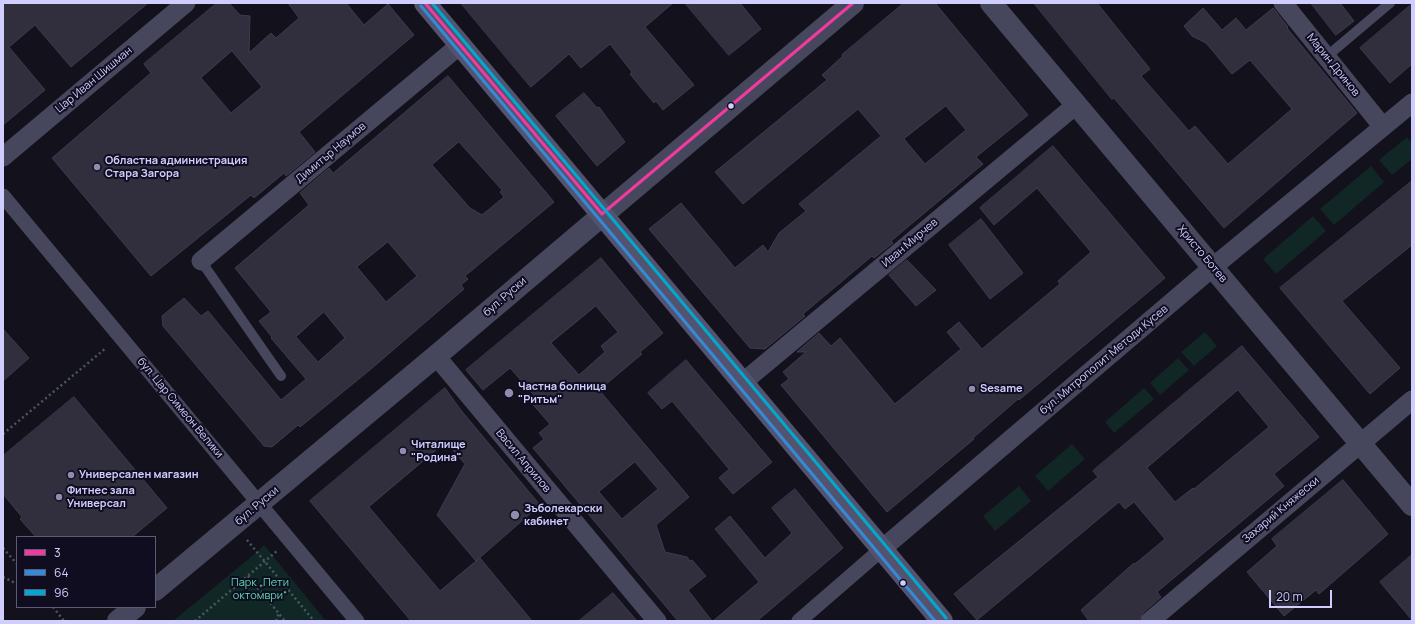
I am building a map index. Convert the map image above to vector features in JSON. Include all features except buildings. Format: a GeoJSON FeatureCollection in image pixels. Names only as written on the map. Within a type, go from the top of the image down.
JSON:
{"type":"FeatureCollection","features":[{"type":"Feature","properties":{"kind":"main road"},"geometry":{"type":"LineString","coordinates":[[426,3],[942,621]]}},
{"type":"Feature","properties":{"kind":"street","name":"Цар Иван Шишман"},"geometry":{"type":"LineString","coordinates":[[3,157],[186,3]]}},
{"type":"Feature","properties":{"kind":"street","name":"бул. Руски"},"geometry":{"type":"LineString","coordinates":[[156,589],[436,356],[853,3]]}},
{"type":"Feature","properties":{"kind":"street","name":"Христо Ботев"},"geometry":{"type":"LineString","coordinates":[[991,3],[1214,267],[1412,505]]}},
{"type":"Feature","properties":{"kind":"street","name":"Марин Дринов"},"geometry":{"type":"LineString","coordinates":[[1283,3],[1383,127]]}},
{"type":"Feature","properties":{"kind":"street","name":"Димитър Наумов"},"geometry":{"type":"LineString","coordinates":[[201,261],[460,45]]}},
{"type":"Feature","properties":{"kind":"street","name":"бул. Митрополит Методи Кусев"},"geometry":{"type":"LineString","coordinates":[[799,621],[1214,267],[1412,103]]}},
{"type":"Feature","properties":{"kind":"street","name":"Иван Мирчев"},"geometry":{"type":"LineString","coordinates":[[742,383],[1077,104]]}},
{"type":"Feature","properties":{"kind":"street","name":"бул. Цар Симеон Велики"},"geometry":{"type":"LineString","coordinates":[[3,196],[357,621]]}},
{"type":"Feature","properties":{"kind":"street","name":"Васил Априлов"},"geometry":{"type":"LineString","coordinates":[[436,356],[657,621]]}},
{"type":"Feature","properties":{"kind":"street","name":"Захарий Княжески"},"geometry":{"type":"LineString","coordinates":[[1150,621],[1412,400]]}},
{"type":"Feature","properties":{"kind":"street"},"geometry":{"type":"LineString","coordinates":[[118,621],[134,608]]}},
{"type":"Feature","properties":{"kind":"lane"},"geometry":{"type":"LineString","coordinates":[[1326,57],[1390,3]]}},
{"type":"Feature","properties":{"kind":"lane"},"geometry":{"type":"LineString","coordinates":[[201,261],[281,376]]}},
{"type":"Feature","properties":{"kind":"path"},"geometry":{"type":"LineString","coordinates":[[3,434],[120,336]]}},
{"type":"Feature","properties":{"kind":"path"},"geometry":{"type":"LineString","coordinates":[[195,621],[290,540]]}},
{"type":"Feature","properties":{"kind":"path"},"geometry":{"type":"LineString","coordinates":[[3,548],[16,563]]}},
{"type":"Feature","properties":{"kind":"path"},"geometry":{"type":"LineString","coordinates":[[248,576],[285,621]]}},
{"type":"Feature","properties":{"kind":"path"},"geometry":{"type":"LineString","coordinates":[[3,577],[16,584]]}},
{"type":"Feature","properties":{"kind":"path"},"geometry":{"type":"LineString","coordinates":[[54,608],[64,621]]}},
{"type":"Feature","properties":{"kind":"path"},"geometry":{"type":"LineString","coordinates":[[276,621],[279,613]]}},
{"type":"Feature","properties":{"kind":"green space"},"geometry":{"type":"Polygon","coordinates":[[[1407,137],[1412,143],[1412,159],[1392,175],[1379,160],[1407,137]]]}},
{"type":"Feature","properties":{"kind":"green space"},"geometry":{"type":"Polygon","coordinates":[[[1371,166],[1384,182],[1334,225],[1320,209],[1371,166]]]}},
{"type":"Feature","properties":{"kind":"green space"},"geometry":{"type":"Polygon","coordinates":[[[1313,216],[1326,231],[1276,274],[1263,259],[1313,216]]]}},
{"type":"Feature","properties":{"kind":"green space"},"geometry":{"type":"Polygon","coordinates":[[[1205,332],[1217,346],[1194,366],[1181,352],[1205,332]]]}},
{"type":"Feature","properties":{"kind":"green space"},"geometry":{"type":"Polygon","coordinates":[[[1178,358],[1189,370],[1160,395],[1150,383],[1178,358]]]}},
{"type":"Feature","properties":{"kind":"green space"},"geometry":{"type":"Polygon","coordinates":[[[1144,388],[1154,399],[1114,433],[1105,422],[1144,388]]]}},
{"type":"Feature","properties":{"kind":"green space"},"geometry":{"type":"Polygon","coordinates":[[[1072,444],[1085,459],[1048,491],[1035,476],[1072,444]]]}},
{"type":"Feature","properties":{"kind":"green space"},"geometry":{"type":"Polygon","coordinates":[[[1019,486],[1031,501],[995,531],[983,516],[1019,486]]]}},
{"type":"Feature","properties":{"kind":"green space","name":"Парк „Пети октомври“"},"geometry":{"type":"Polygon","coordinates":[[[264,545],[326,621],[173,621],[257,552],[264,545]]]}},
{"type":"Feature","properties":{"kind":"transit line","name":"3"},"geometry":{"type":"LineString","coordinates":[[425,3],[602,214]]}},
{"type":"Feature","properties":{"kind":"transit line","name":"96"},"geometry":{"type":"LineString","coordinates":[[432,3],[946,618]]}},
{"type":"Feature","properties":{"kind":"transit line","name":"3"},"geometry":{"type":"LineString","coordinates":[[602,214],[853,3]]}},
{"type":"Feature","properties":{"kind":"transit line","name":"64"},"geometry":{"type":"LineString","coordinates":[[421,6],[935,621]]}},
{"type":"Feature","properties":{"kind":"place","name":"Областна администрация Стара Загора"},"geometry":{"type":"Point","coordinates":[97,167]}},
{"type":"Feature","properties":{"kind":"place","name":"Sesame"},"geometry":{"type":"Point","coordinates":[972,389]}},
{"type":"Feature","properties":{"kind":"place","name":"Частна болница \"Ритъм\""},"geometry":{"type":"Point","coordinates":[509,393]}},
{"type":"Feature","properties":{"kind":"place","name":"Читалище \"Родина\""},"geometry":{"type":"Point","coordinates":[403,451]}},
{"type":"Feature","properties":{"kind":"place","name":"Универсален магазин"},"geometry":{"type":"Point","coordinates":[71,475]}},
{"type":"Feature","properties":{"kind":"place","name":"Фитнес зала Универсал"},"geometry":{"type":"Point","coordinates":[59,497]}},
{"type":"Feature","properties":{"kind":"place","name":"Зъболекарски кабинет"},"geometry":{"type":"Point","coordinates":[515,515]}}]}
